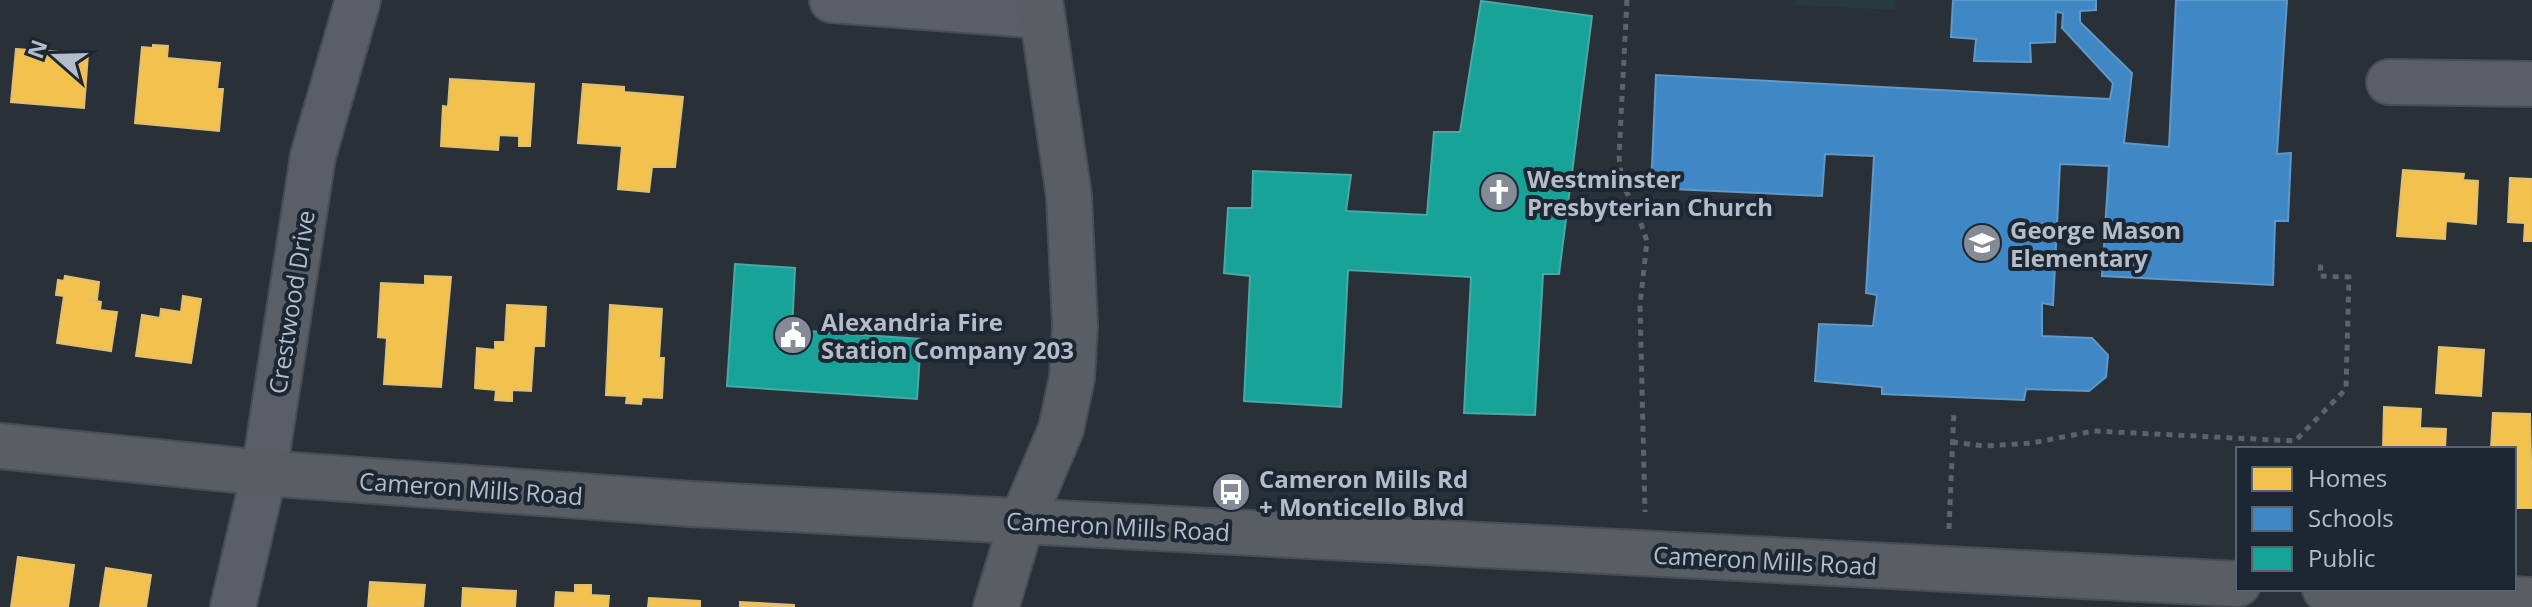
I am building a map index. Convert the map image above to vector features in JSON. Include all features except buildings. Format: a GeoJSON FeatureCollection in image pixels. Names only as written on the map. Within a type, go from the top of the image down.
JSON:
{"type":"FeatureCollection","features":[{"type":"Feature","properties":{"kind":"street","name":"Crestwood Drive"},"geometry":{"type":"LineString","coordinates":[[233,607],[264,473],[313,156],[358,0]]}},
{"type":"Feature","properties":{"kind":"street"},"geometry":{"type":"LineString","coordinates":[[832,0],[1041,8],[1069,196],[1075,326],[1072,378],[1061,429],[1022,521],[996,607]]}},
{"type":"Feature","properties":{"kind":"street"},"geometry":{"type":"LineString","coordinates":[[2389,82],[2532,84]]}},
{"type":"Feature","properties":{"kind":"street","name":"Cameron Mills Road"},"geometry":{"type":"LineString","coordinates":[[0,446],[264,473],[691,504],[2236,584]]}},
{"type":"Feature","properties":{"kind":"street"},"geometry":{"type":"LineString","coordinates":[[2363,591],[2532,600]]}},
{"type":"Feature","properties":{"kind":"path"},"geometry":{"type":"LineString","coordinates":[[1627,0],[1619,156],[1622,184],[1636,209],[1647,241],[1640,305],[1645,519]]}},
{"type":"Feature","properties":{"kind":"path"},"geometry":{"type":"LineString","coordinates":[[1952,442],[1984,446],[2032,443],[2106,430],[2295,441],[2346,389],[2349,277],[2320,276],[2321,261]]}},
{"type":"Feature","properties":{"kind":"path"},"geometry":{"type":"LineString","coordinates":[[1948,534],[1954,410]]}},
{"type":"Feature","properties":{"kind":"green space"},"geometry":{"type":"Polygon","coordinates":[[[1796,0],[1896,0],[1895,10],[1796,5],[1796,0]]]}},
{"type":"Feature","properties":{"kind":"place","name":"Westminster Presbyterian Church"},"geometry":{"type":"Point","coordinates":[1499,192]}},
{"type":"Feature","properties":{"kind":"place","name":"George Mason Elementary"},"geometry":{"type":"Point","coordinates":[1982,243]}},
{"type":"Feature","properties":{"kind":"place","name":"Alexandria Fire Station Company 203"},"geometry":{"type":"Point","coordinates":[793,335]}},
{"type":"Feature","properties":{"kind":"place","name":"Cameron Mills Rd + Monticello Blvd"},"geometry":{"type":"Point","coordinates":[1231,492]}}]}
